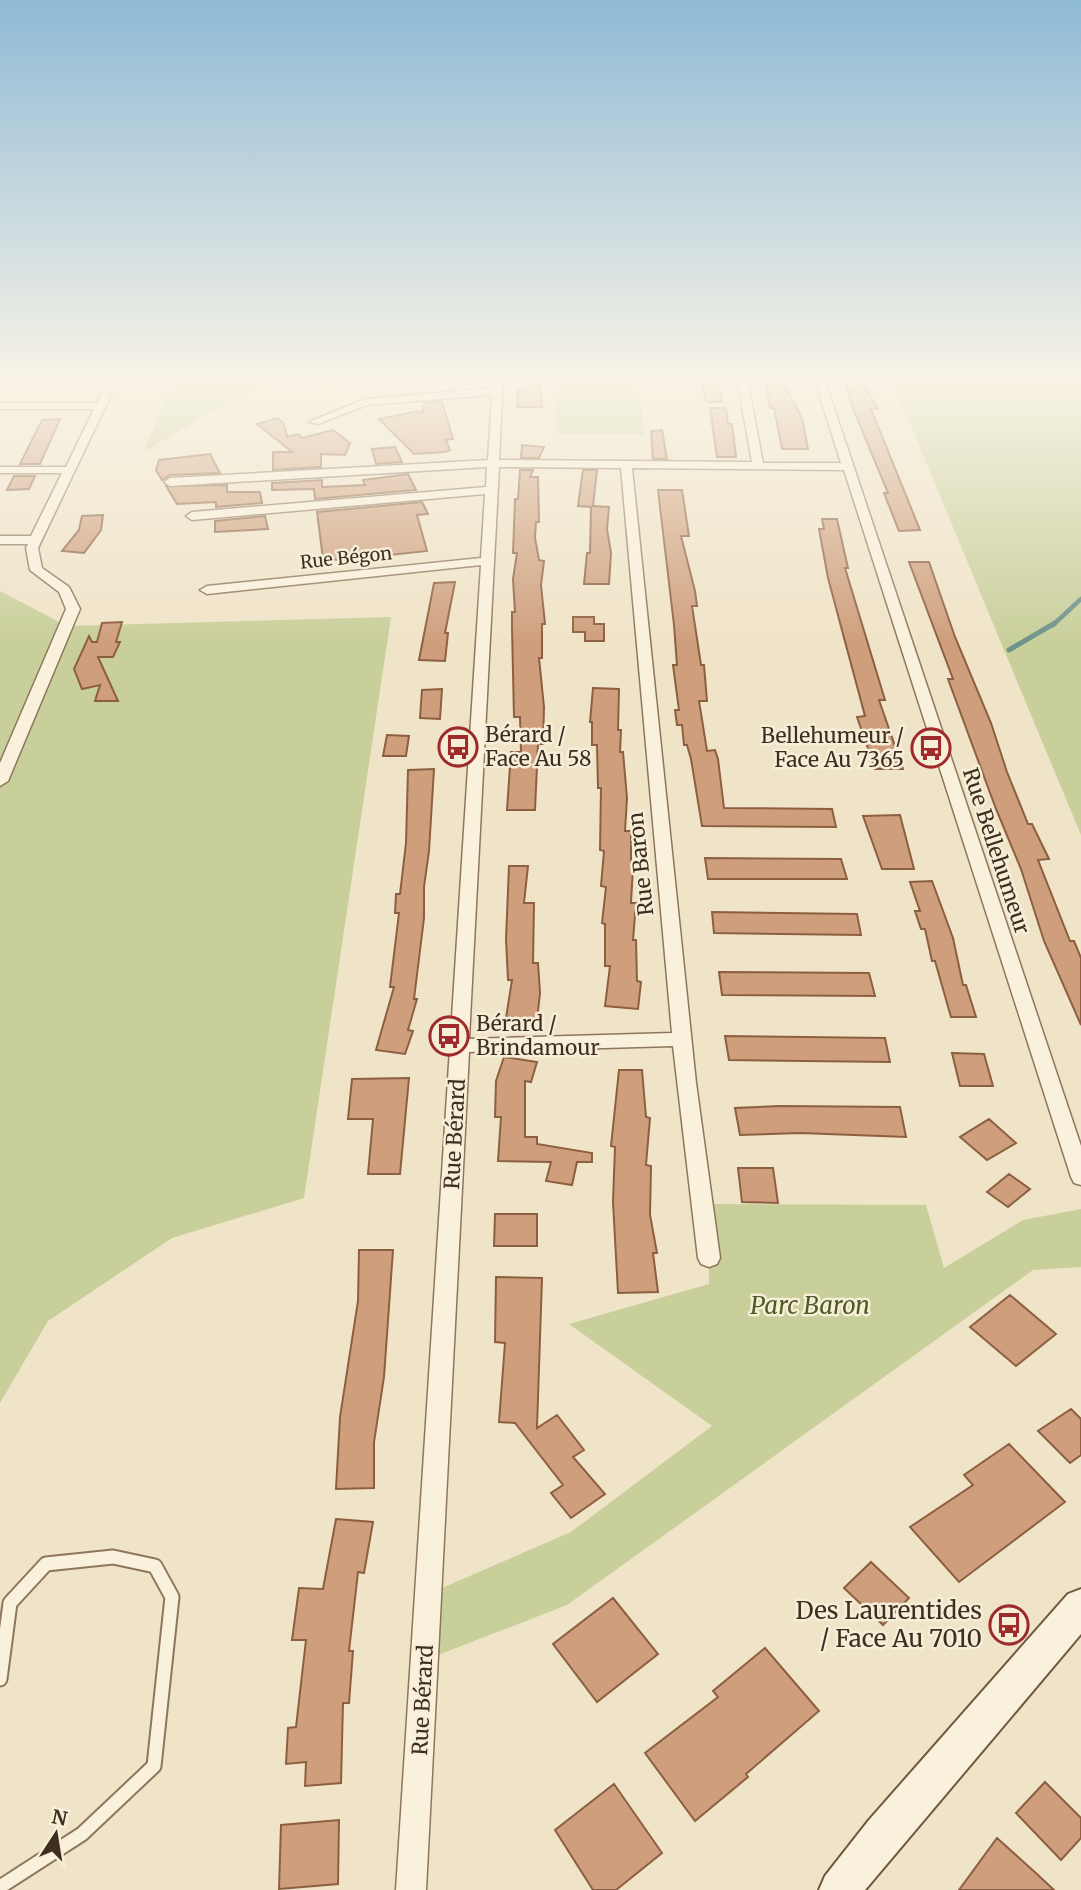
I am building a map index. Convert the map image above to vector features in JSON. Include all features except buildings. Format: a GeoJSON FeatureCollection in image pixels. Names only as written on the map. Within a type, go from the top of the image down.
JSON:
{"type":"FeatureCollection","features":[{"type":"Feature","properties":{"kind":"street"},"geometry":{"type":"LineString","coordinates":[[0,781],[73,609],[62,585],[36,569],[32,548],[72,466]]}},
{"type":"Feature","properties":{"kind":"street"},"geometry":{"type":"LineString","coordinates":[[170,482],[439,466]]}},
{"type":"Feature","properties":{"kind":"street","name":"Rue Bérard"},"geometry":{"type":"LineString","coordinates":[[411,1890],[493,466]]}},
{"type":"Feature","properties":{"kind":"street","name":"Rue Baron"},"geometry":{"type":"LineString","coordinates":[[626,466],[682,1038],[709,1258]]}},
{"type":"Feature","properties":{"kind":"street"},"geometry":{"type":"LineString","coordinates":[[776,466],[848,467]]}},
{"type":"Feature","properties":{"kind":"street","name":"Rue Bellehumeur"},"geometry":{"type":"LineString","coordinates":[[848,467],[1081,1177]]}},
{"type":"Feature","properties":{"kind":"street"},"geometry":{"type":"LineString","coordinates":[[0,470],[70,470]]}},
{"type":"Feature","properties":{"kind":"street"},"geometry":{"type":"LineString","coordinates":[[192,516],[491,489]]}},
{"type":"Feature","properties":{"kind":"street"},"geometry":{"type":"LineString","coordinates":[[0,540],[36,540]]}},
{"type":"Feature","properties":{"kind":"street","name":"Rue Bégon"},"geometry":{"type":"LineString","coordinates":[[207,590],[487,561]]}},
{"type":"Feature","properties":{"kind":"street"},"geometry":{"type":"LineString","coordinates":[[460,1046],[682,1038]]}},
{"type":"Feature","properties":{"kind":"street"},"geometry":{"type":"LineString","coordinates":[[839,1890],[883,1833],[1081,1607]]}},
{"type":"Feature","properties":{"kind":"lane"},"geometry":{"type":"LineString","coordinates":[[0,1679],[10,1603],[46,1564],[113,1557],[155,1566],[172,1597],[154,1766],[82,1834],[0,1887]]}},
{"type":"Feature","properties":{"kind":"green space"},"geometry":{"type":"Polygon","coordinates":[[[928,466],[1081,466],[1081,835],[928,466]]]}},
{"type":"Feature","properties":{"kind":"green space"},"geometry":{"type":"Polygon","coordinates":[[[0,591],[67,626],[391,617],[304,1198],[172,1238],[48,1321],[0,1403],[0,591]]]}},
{"type":"Feature","properties":{"kind":"green space","name":"Parc Baron"},"geometry":{"type":"Polygon","coordinates":[[[709,1204],[926,1205],[944,1268],[1023,1220],[1081,1209],[1081,1267],[1033,1270],[567,1605],[433,1657],[435,1591],[571,1532],[712,1426],[569,1324],[709,1284],[709,1204]]]}},
{"type":"Feature","properties":{"kind":"waterway"},"geometry":{"type":"LineString","coordinates":[[1053,625],[1081,599]]}},
{"type":"Feature","properties":{"kind":"waterway"},"geometry":{"type":"LineString","coordinates":[[1009,650],[1055,623]]}},
{"type":"Feature","properties":{"kind":"place","name":"Bérard / Face Au 58"},"geometry":{"type":"Point","coordinates":[458,747]}},
{"type":"Feature","properties":{"kind":"place","name":"Bellehumeur / Face Au 7365"},"geometry":{"type":"Point","coordinates":[931,748]}},
{"type":"Feature","properties":{"kind":"place","name":"Bérard / Brindamour"},"geometry":{"type":"Point","coordinates":[449,1036]}},
{"type":"Feature","properties":{"kind":"place","name":"Des Laurentides / Face Au 7010"},"geometry":{"type":"Point","coordinates":[1009,1625]}}]}
